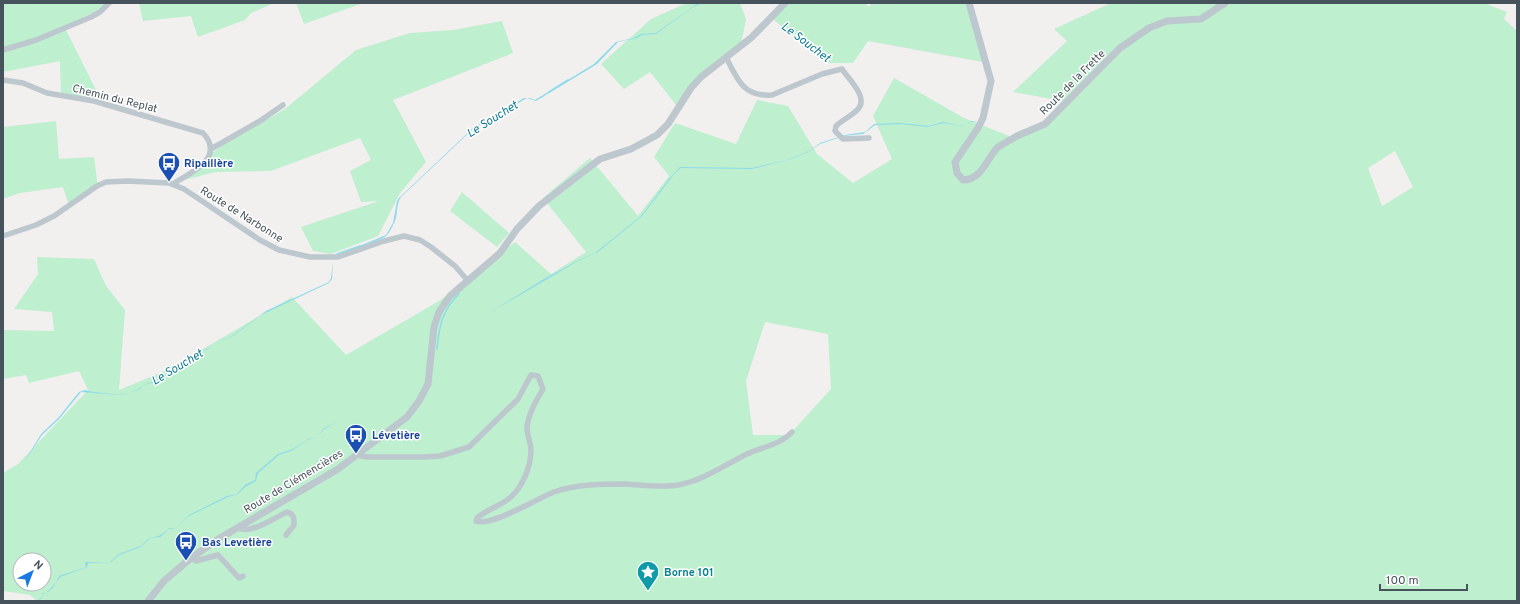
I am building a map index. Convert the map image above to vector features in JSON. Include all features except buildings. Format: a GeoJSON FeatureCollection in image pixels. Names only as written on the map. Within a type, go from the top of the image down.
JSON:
{"type":"FeatureCollection","features":[{"type":"Feature","properties":{"kind":"street"},"geometry":{"type":"LineString","coordinates":[[3,50],[36,40],[91,17],[100,12],[108,3]]}},
{"type":"Feature","properties":{"kind":"street","name":"Route de Clémencières"},"geometry":{"type":"LineString","coordinates":[[148,601],[164,581],[192,558],[238,528],[326,476],[356,456],[407,417],[419,401],[428,384],[431,373],[434,327],[438,312],[450,296],[500,253],[517,229],[539,206],[592,164],[600,159],[641,144],[657,135],[671,120],[696,82],[752,37],[785,3]]}},
{"type":"Feature","properties":{"kind":"street","name":"Route de la Frette"},"geometry":{"type":"LineString","coordinates":[[969,3],[991,81],[983,118],[955,162],[955,169],[963,180],[972,177],[983,169],[992,152],[998,147],[1050,120],[1120,48],[1148,28],[1167,21],[1201,20],[1225,3]]}},
{"type":"Feature","properties":{"kind":"street"},"geometry":{"type":"LineString","coordinates":[[726,57],[740,84],[756,95],[764,96],[772,95],[822,74],[842,69],[860,94],[861,102],[857,111],[836,126],[835,131],[843,139],[869,138]]}},
{"type":"Feature","properties":{"kind":"street","name":"Chemin du Replat"},"geometry":{"type":"LineString","coordinates":[[3,80],[23,83],[47,93],[94,101],[196,130],[203,133],[209,139],[211,149]]}},
{"type":"Feature","properties":{"kind":"street"},"geometry":{"type":"LineString","coordinates":[[173,184],[204,164],[211,149],[271,114],[283,105]]}},
{"type":"Feature","properties":{"kind":"street","name":"Route de Narbonne"},"geometry":{"type":"LineString","coordinates":[[3,236],[36,225],[54,216],[97,186],[106,182],[128,181],[173,184],[260,240],[279,250],[310,257],[338,257],[384,240],[404,236],[420,240],[431,247],[455,266],[468,281]]}},
{"type":"Feature","properties":{"kind":"street"},"geometry":{"type":"LineString","coordinates":[[356,456],[424,457],[460,451],[469,447],[518,399],[531,376],[538,376],[543,389],[529,419],[527,430],[531,449],[529,467],[511,497],[501,504],[484,511],[477,518],[476,521],[484,523],[508,514],[555,492],[598,485],[676,485],[696,480],[713,474],[747,454],[787,438],[792,432]]}},
{"type":"Feature","properties":{"kind":"street"},"geometry":{"type":"LineString","coordinates":[[365,449],[367,457]]}},
{"type":"Feature","properties":{"kind":"street"},"geometry":{"type":"LineString","coordinates":[[238,528],[243,530],[253,528],[287,512],[291,513],[294,517],[294,525],[286,535]]}},
{"type":"Feature","properties":{"kind":"street"},"geometry":{"type":"LineString","coordinates":[[192,558],[196,561],[218,555],[238,578],[243,576]]}},
{"type":"Feature","properties":{"kind":"green space"},"geometry":{"type":"Polygon","coordinates":[[[3,3],[114,3],[64,26],[101,100],[61,94],[60,61],[3,72],[3,3]]]}},
{"type":"Feature","properties":{"kind":"green space"},"geometry":{"type":"Polygon","coordinates":[[[139,3],[274,3],[251,13],[245,20],[198,37],[191,16],[143,21],[139,3]]]}},
{"type":"Feature","properties":{"kind":"green space"},"geometry":{"type":"Polygon","coordinates":[[[296,3],[363,3],[304,24],[296,3]]]}},
{"type":"Feature","properties":{"kind":"green space"},"geometry":{"type":"Polygon","coordinates":[[[687,3],[740,3],[746,19],[741,44],[725,55],[677,106],[650,72],[624,89],[601,64],[651,19],[687,3]]]}},
{"type":"Feature","properties":{"kind":"green space"},"geometry":{"type":"Polygon","coordinates":[[[783,3],[865,3],[869,7],[872,3],[967,3],[988,63],[868,41],[853,63],[829,63],[770,17],[783,3]]]}},
{"type":"Feature","properties":{"kind":"green space"},"geometry":{"type":"Polygon","coordinates":[[[1111,3],[1484,3],[1507,12],[1504,19],[1517,31],[1517,601],[37,601],[30,595],[3,591],[3,473],[18,464],[88,390],[79,371],[29,383],[26,375],[3,379],[3,330],[54,331],[52,312],[14,309],[38,274],[37,257],[94,259],[106,286],[125,310],[119,390],[167,370],[292,297],[346,355],[439,301],[515,242],[551,274],[586,252],[543,198],[590,158],[638,216],[669,176],[654,157],[675,123],[736,144],[757,100],[788,106],[817,154],[853,183],[892,159],[873,116],[894,78],[964,118],[1014,138],[1043,122],[1062,101],[1013,92],[1067,41],[1054,29],[1111,3]],[[1395,151],[1368,168],[1382,206],[1413,187],[1395,151]],[[765,322],[746,381],[753,435],[789,435],[831,389],[828,334],[765,322]]]}},
{"type":"Feature","properties":{"kind":"green space"},"geometry":{"type":"Polygon","coordinates":[[[502,21],[513,53],[393,100],[426,162],[400,193],[378,236],[331,254],[313,251],[301,227],[379,201],[361,202],[350,171],[371,160],[360,138],[271,171],[215,172],[177,182],[220,147],[285,109],[356,50],[410,33],[453,30],[502,21]]]}},
{"type":"Feature","properties":{"kind":"green space"},"geometry":{"type":"Polygon","coordinates":[[[56,121],[59,159],[94,157],[98,188],[70,208],[63,187],[20,193],[3,199],[3,127],[56,121]]]}},
{"type":"Feature","properties":{"kind":"green space"},"geometry":{"type":"Polygon","coordinates":[[[462,192],[509,233],[497,247],[450,211],[462,192]]]}},
{"type":"Feature","properties":{"kind":"water"},"geometry":{"type":"Polygon","coordinates":[[[698,3],[702,3],[693,7],[656,34],[642,35],[637,38],[618,42],[597,64],[536,101],[527,98],[535,100],[594,64],[616,42],[634,38],[641,34],[656,33],[698,3]]]}},
{"type":"Feature","properties":{"kind":"water"},"geometry":{"type":"Polygon","coordinates":[[[524,98],[527,98],[473,129],[401,197],[398,203],[395,221],[387,235],[372,243],[340,254],[386,235],[393,223],[397,201],[399,198],[473,128],[524,98]]]}},
{"type":"Feature","properties":{"kind":"water"},"geometry":{"type":"Polygon","coordinates":[[[943,122],[960,126],[944,123],[927,127],[901,124],[875,125],[863,134],[844,136],[820,144],[808,152],[788,160],[752,169],[681,168],[675,173],[642,216],[598,252],[578,261],[489,313],[544,279],[579,260],[595,253],[641,216],[669,179],[680,167],[752,168],[787,160],[809,151],[820,143],[845,135],[865,132],[874,124],[900,123],[929,126],[943,122]]]}},
{"type":"Feature","properties":{"kind":"water"},"geometry":{"type":"Polygon","coordinates":[[[333,261],[332,279],[329,283],[261,315],[233,336],[214,345],[232,336],[266,311],[329,282],[331,278],[333,261]]]}},
{"type":"Feature","properties":{"kind":"water"},"geometry":{"type":"Polygon","coordinates":[[[194,358],[158,381],[146,385],[157,381],[161,377],[194,358]]]}},
{"type":"Feature","properties":{"kind":"water"},"geometry":{"type":"Polygon","coordinates":[[[85,390],[121,395],[81,392],[59,419],[42,435],[23,464],[41,434],[58,418],[79,392],[85,390]]]}},
{"type":"Feature","properties":{"kind":"water"},"geometry":{"type":"Polygon","coordinates":[[[338,421],[323,430],[317,437],[323,429],[338,421]]]}},
{"type":"Feature","properties":{"kind":"water"},"geometry":{"type":"Polygon","coordinates":[[[317,437],[307,440],[293,450],[279,455],[258,473],[256,481],[245,487],[238,494],[228,497],[189,516],[176,528],[189,515],[227,496],[237,494],[245,485],[255,480],[256,473],[278,454],[293,449],[308,439],[317,437]]]}},
{"type":"Feature","properties":{"kind":"water"},"geometry":{"type":"Polygon","coordinates":[[[170,528],[176,528],[169,529],[160,537],[150,538],[141,547],[119,555],[111,562],[88,563],[87,567],[60,577],[52,589],[59,576],[86,567],[85,562],[110,562],[119,554],[141,546],[149,538],[159,536],[170,528]]]}},
{"type":"Feature","properties":{"kind":"waterway","name":"Le Souchet"},"geometry":{"type":"LineString","coordinates":[[549,92],[568,80]]}},
{"type":"Feature","properties":{"kind":"waterway","name":"Le Souchet"},"geometry":{"type":"LineString","coordinates":[[337,254],[360,246]]}},
{"type":"Feature","properties":{"kind":"waterway"},"geometry":{"type":"LineString","coordinates":[[437,349],[442,319],[453,300],[459,294]]}},
{"type":"Feature","properties":{"kind":"place","name":"Ripaillère"},"geometry":{"type":"Point","coordinates":[169,182]}},
{"type":"Feature","properties":{"kind":"place","name":"Lévetière"},"geometry":{"type":"Point","coordinates":[356,454]}},
{"type":"Feature","properties":{"kind":"place","name":"Bas Levetière"},"geometry":{"type":"Point","coordinates":[186,562]}},
{"type":"Feature","properties":{"kind":"place","name":"Borne 101"},"geometry":{"type":"Point","coordinates":[648,592]}}]}
